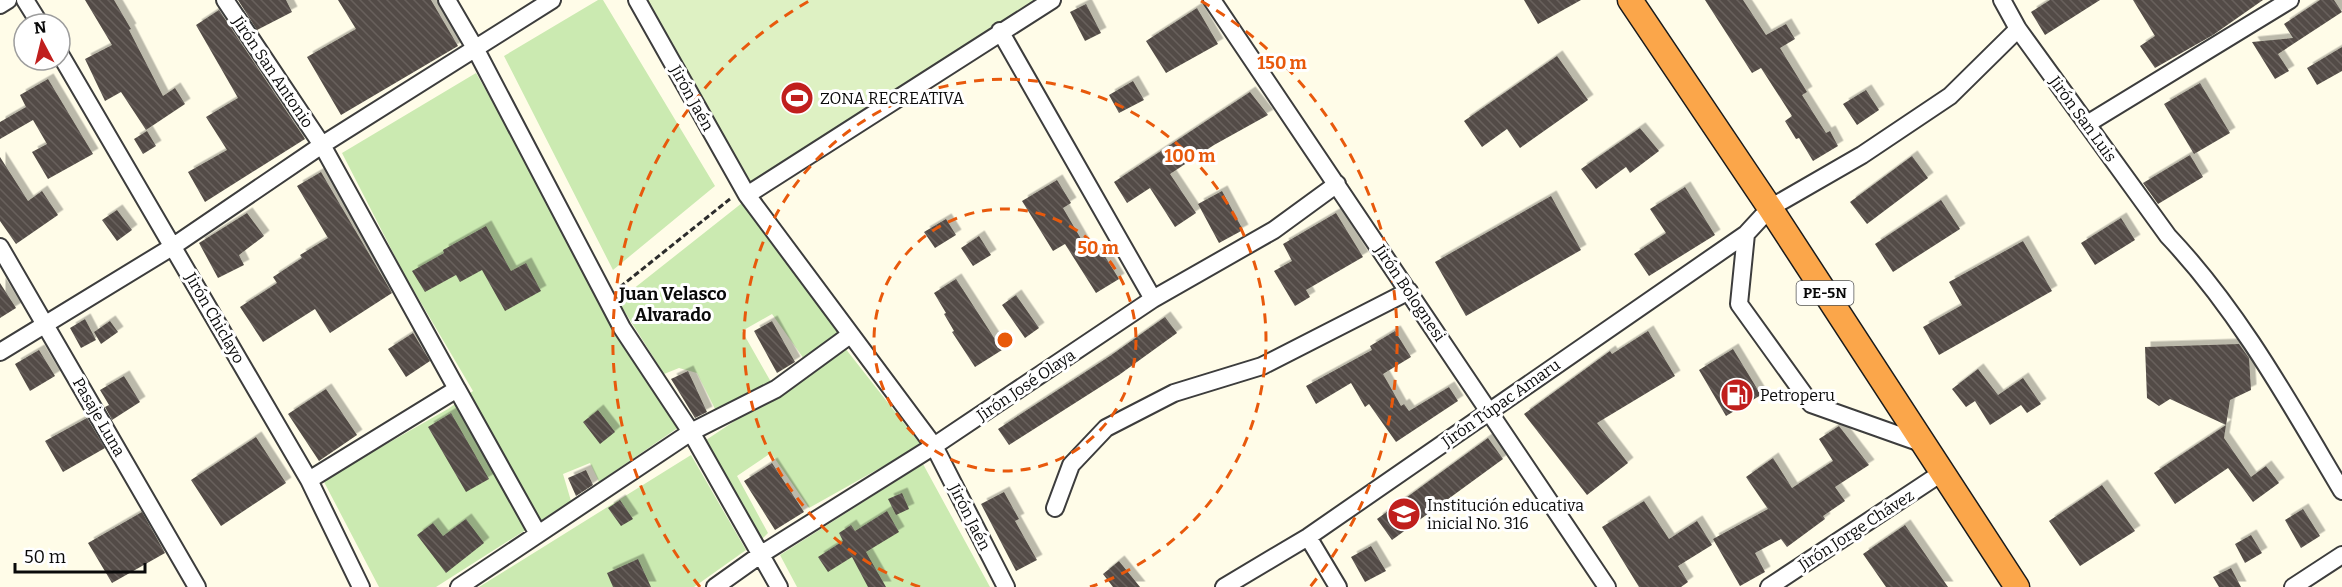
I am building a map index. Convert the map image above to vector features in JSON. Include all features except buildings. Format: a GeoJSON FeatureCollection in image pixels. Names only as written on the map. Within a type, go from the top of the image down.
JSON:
{"type":"FeatureCollection","features":[{"type":"Feature","properties":{"kind":"highway","name":"PE-5N"},"geometry":{"type":"LineString","coordinates":[[1630,0],[1770,208],[1921,443],[1943,472],[2017,587]]}},
{"type":"Feature","properties":{"kind":"street"},"geometry":{"type":"LineString","coordinates":[[0,5],[8,0]]}},
{"type":"Feature","properties":{"kind":"street","name":"Jirón San Antonio"},"geometry":{"type":"LineString","coordinates":[[225,0],[322,145],[538,534]]}},
{"type":"Feature","properties":{"kind":"street"},"geometry":{"type":"LineString","coordinates":[[447,0],[476,48],[622,328],[692,432],[779,587]]}},
{"type":"Feature","properties":{"kind":"street"},"geometry":{"type":"LineString","coordinates":[[0,352],[172,247],[322,145],[552,0]]}},
{"type":"Feature","properties":{"kind":"street","name":"Jirón Jaén"},"geometry":{"type":"LineString","coordinates":[[638,0],[745,192],[934,446],[1006,587]]}},
{"type":"Feature","properties":{"kind":"street"},"geometry":{"type":"LineString","coordinates":[[745,192],[1052,0]]}},
{"type":"Feature","properties":{"kind":"street","name":"Jirón Bolognesi"},"geometry":{"type":"LineString","coordinates":[[1212,0],[1607,587]]}},
{"type":"Feature","properties":{"kind":"street","name":"Jirón San Luis"},"geometry":{"type":"LineString","coordinates":[[2002,0],[2018,29],[2168,236],[2197,267],[2264,360],[2342,491]]}},
{"type":"Feature","properties":{"kind":"street"},"geometry":{"type":"LineString","coordinates":[[2087,124],[2290,0]]}},
{"type":"Feature","properties":{"kind":"street","name":"Jirón Túpac Amaru"},"geometry":{"type":"LineString","coordinates":[[1224,587],[1308,537],[1746,234],[1770,208],[1862,155],[1950,96],[2018,29]]}},
{"type":"Feature","properties":{"kind":"street"},"geometry":{"type":"LineString","coordinates":[[1000,32],[1153,299]]}},
{"type":"Feature","properties":{"kind":"street","name":"Jirón Chiclayo"},"geometry":{"type":"LineString","coordinates":[[70,72],[172,247],[192,276],[309,480],[361,587]]}},
{"type":"Feature","properties":{"kind":"street","name":"Jirón José Olaya"},"geometry":{"type":"LineString","coordinates":[[715,587],[760,555],[934,446],[1153,299],[1274,230],[1336,184]]}},
{"type":"Feature","properties":{"kind":"street"},"geometry":{"type":"LineString","coordinates":[[1746,234],[1739,304],[1811,404],[1921,443]]}},
{"type":"Feature","properties":{"kind":"street","name":"Pasaje Luna"},"geometry":{"type":"LineString","coordinates":[[0,248],[197,587]]}},
{"type":"Feature","properties":{"kind":"street"},"geometry":{"type":"LineString","coordinates":[[1055,508],[1071,465],[1106,428],[1174,393],[1262,366],[1409,291]]}},
{"type":"Feature","properties":{"kind":"street"},"geometry":{"type":"LineString","coordinates":[[459,587],[692,432],[776,389],[850,335]]}},
{"type":"Feature","properties":{"kind":"street"},"geometry":{"type":"LineString","coordinates":[[309,480],[457,389]]}},
{"type":"Feature","properties":{"kind":"street","name":"Jirón Jorge Chávez"},"geometry":{"type":"LineString","coordinates":[[1769,587],[1943,472]]}},
{"type":"Feature","properties":{"kind":"street"},"geometry":{"type":"LineString","coordinates":[[1308,537],[1338,587]]}},
{"type":"Feature","properties":{"kind":"street"},"geometry":{"type":"LineString","coordinates":[[2293,587],[2342,555]]}},
{"type":"Feature","properties":{"kind":"path"},"geometry":{"type":"LineString","coordinates":[[607,298],[745,192]]}},
{"type":"Feature","properties":{"kind":"green space"},"geometry":{"type":"Polygon","coordinates":[[[598,0],[603,0],[715,186],[613,270],[504,56],[598,0]]]}},
{"type":"Feature","properties":{"kind":"green space","name":"ZONA RECREATIVA"},"geometry":{"type":"Polygon","coordinates":[[[637,0],[1057,0],[747,195],[637,0]]]}},
{"type":"Feature","properties":{"kind":"green space"},"geometry":{"type":"Polygon","coordinates":[[[476,73],[679,427],[599,482],[590,463],[563,474],[571,501],[436,587],[379,587],[323,480],[448,409],[473,391],[404,274],[342,153],[476,73]]]}},
{"type":"Feature","properties":{"kind":"green space"},"geometry":{"type":"Polygon","coordinates":[[[742,203],[842,334],[804,359],[772,314],[742,331],[771,382],[717,413],[697,373],[679,368],[664,374],[618,301],[742,203]]]}},
{"type":"Feature","properties":{"kind":"green space"},"geometry":{"type":"Polygon","coordinates":[[[845,348],[921,445],[809,508],[771,453],[737,476],[768,533],[762,539],[706,440],[845,348]]]}},
{"type":"Feature","properties":{"kind":"green space"},"geometry":{"type":"Polygon","coordinates":[[[691,455],[746,550],[694,587],[479,587],[691,455]]]}},
{"type":"Feature","properties":{"kind":"green space"},"geometry":{"type":"Polygon","coordinates":[[[923,464],[990,587],[797,587],[780,555],[923,464]]]}},
{"type":"Feature","properties":{"kind":"place","name":"ZONA RECREATIVA"},"geometry":{"type":"Point","coordinates":[797,98]}},
{"type":"Feature","properties":{"kind":"place","name":"Petroperu"},"geometry":{"type":"Point","coordinates":[1737,395]}},
{"type":"Feature","properties":{"kind":"place","name":"Institución educativa inicial No. 316"},"geometry":{"type":"Point","coordinates":[1404,514]}},
{"type":"Feature","properties":{"kind":"district","name":"Juan Velasco Alvarado"},"geometry":{"type":"Point","coordinates":[673,304]}}]}
